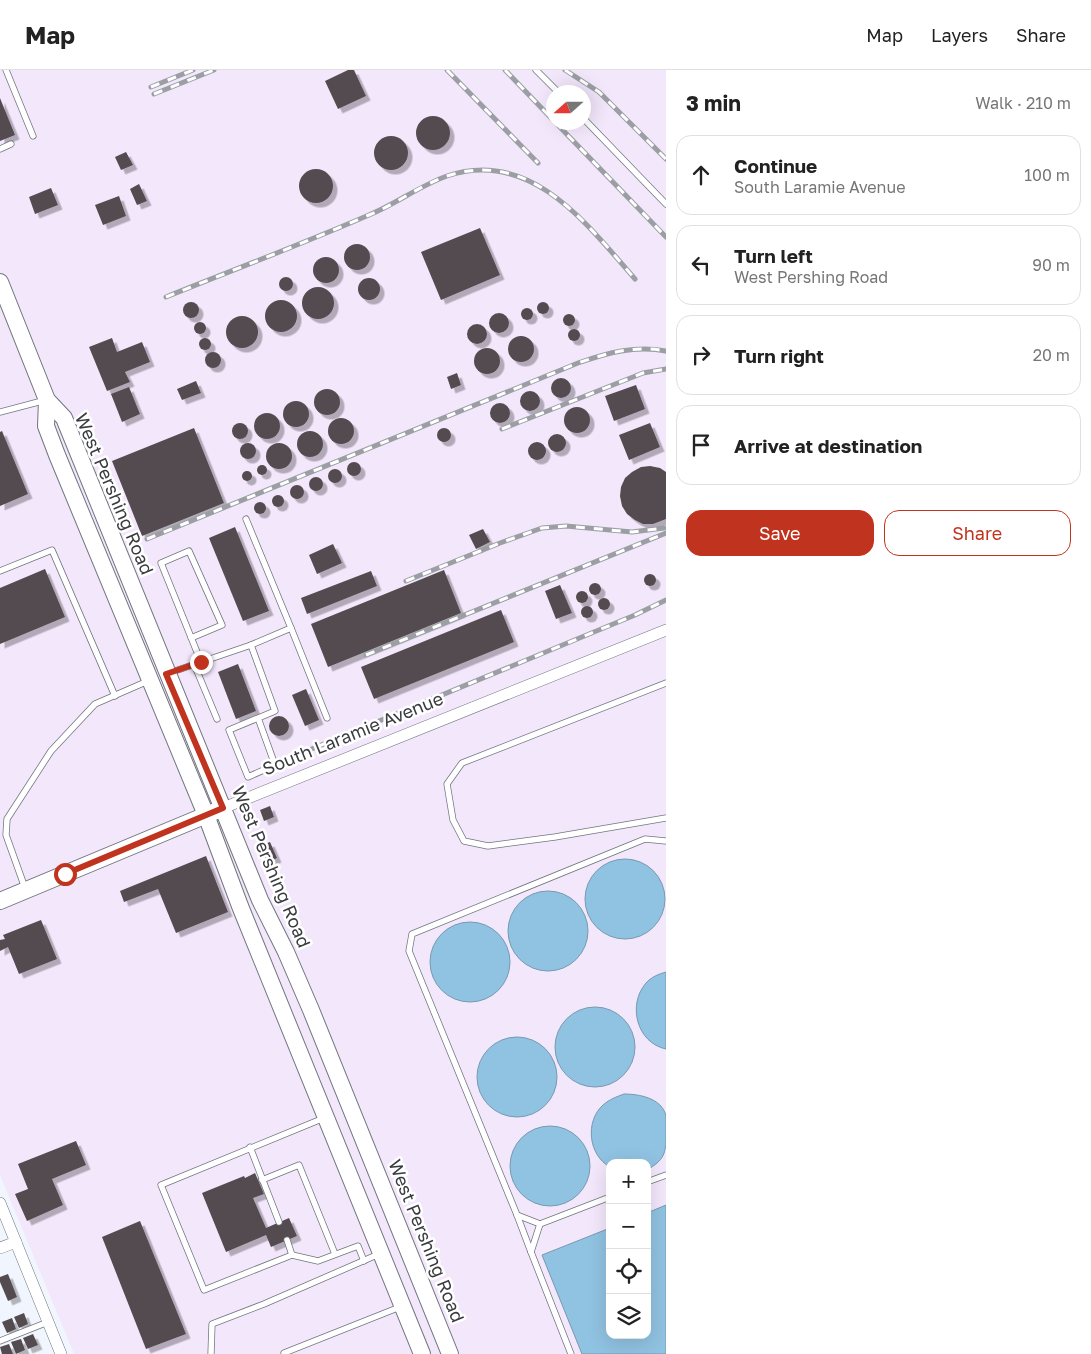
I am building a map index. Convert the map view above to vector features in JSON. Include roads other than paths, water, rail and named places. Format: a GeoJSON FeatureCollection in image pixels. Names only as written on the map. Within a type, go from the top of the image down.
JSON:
{"type":"FeatureCollection","features":[{"type":"Feature","properties":{"kind":"main road","name":"West Pershing Road"},"geometry":{"type":"LineString","coordinates":[[0,282],[48,400],[64,418],[166,674],[260,900],[311,1010],[450,1354]]}},
{"type":"Feature","properties":{"kind":"main road","name":"West Pershing Road"},"geometry":{"type":"LineString","coordinates":[[48,400],[46,426],[206,815],[240,906],[422,1354]]}},
{"type":"Feature","properties":{"kind":"main road"},"geometry":{"type":"LineString","coordinates":[[149,680],[166,674]]}},
{"type":"Feature","properties":{"kind":"main road","name":"South Laramie Avenue"},"geometry":{"type":"LineString","coordinates":[[0,901],[223,808]]}},
{"type":"Feature","properties":{"kind":"street","name":"South Laramie Avenue"},"geometry":{"type":"LineString","coordinates":[[223,808],[666,630]]}},
{"type":"Feature","properties":{"kind":"street"},"geometry":{"type":"LineString","coordinates":[[0,1203],[61,1354]]}},
{"type":"Feature","properties":{"kind":"street"},"geometry":{"type":"LineString","coordinates":[[0,1248],[16,1242]]}},
{"type":"Feature","properties":{"kind":"lane"},"geometry":{"type":"LineString","coordinates":[[6,70],[33,136]]}},
{"type":"Feature","properties":{"kind":"lane"},"geometry":{"type":"LineString","coordinates":[[536,70],[551,85]]}},
{"type":"Feature","properties":{"kind":"lane"},"geometry":{"type":"LineString","coordinates":[[591,126],[666,204]]}},
{"type":"Feature","properties":{"kind":"lane"},"geometry":{"type":"LineString","coordinates":[[0,149],[12,144]]}},
{"type":"Feature","properties":{"kind":"lane"},"geometry":{"type":"LineString","coordinates":[[0,412],[48,400]]}},
{"type":"Feature","properties":{"kind":"lane"},"geometry":{"type":"LineString","coordinates":[[246,519],[327,718]]}},
{"type":"Feature","properties":{"kind":"lane"},"geometry":{"type":"LineString","coordinates":[[0,571],[52,550],[114,696]]}},
{"type":"Feature","properties":{"kind":"lane"},"geometry":{"type":"LineString","coordinates":[[191,638],[222,625],[189,551],[161,563],[191,638],[201,662]]}},
{"type":"Feature","properties":{"kind":"lane"},"geometry":{"type":"LineString","coordinates":[[166,674],[251,645],[290,628]]}},
{"type":"Feature","properties":{"kind":"lane"},"geometry":{"type":"LineString","coordinates":[[251,645],[275,710],[229,730],[248,777],[275,765],[258,718]]}},
{"type":"Feature","properties":{"kind":"lane"},"geometry":{"type":"LineString","coordinates":[[194,664],[216,719]]}},
{"type":"Feature","properties":{"kind":"lane"},"geometry":{"type":"LineString","coordinates":[[26,890],[6,835],[7,819],[50,751],[95,704],[149,680]]}},
{"type":"Feature","properties":{"kind":"lane"},"geometry":{"type":"LineString","coordinates":[[666,683],[462,763],[447,784],[453,820],[464,841],[488,846],[555,837],[666,818]]}},
{"type":"Feature","properties":{"kind":"lane"},"geometry":{"type":"LineString","coordinates":[[571,1354],[517,1215],[409,951],[412,934],[645,839],[666,841]]}},
{"type":"Feature","properties":{"kind":"lane"},"geometry":{"type":"LineString","coordinates":[[326,1117],[161,1185],[204,1290],[292,1255],[318,1261],[358,1246],[364,1261]]}},
{"type":"Feature","properties":{"kind":"lane"},"geometry":{"type":"LineString","coordinates":[[250,1147],[279,1222]]}},
{"type":"Feature","properties":{"kind":"lane"},"geometry":{"type":"LineString","coordinates":[[262,1180],[299,1165],[335,1254]]}},
{"type":"Feature","properties":{"kind":"lane"},"geometry":{"type":"LineString","coordinates":[[651,1181],[666,1175]]}},
{"type":"Feature","properties":{"kind":"lane"},"geometry":{"type":"LineString","coordinates":[[517,1215],[540,1224],[606,1199]]}},
{"type":"Feature","properties":{"kind":"lane"},"geometry":{"type":"LineString","coordinates":[[531,1252],[540,1224]]}},
{"type":"Feature","properties":{"kind":"lane"},"geometry":{"type":"LineString","coordinates":[[286,1240],[292,1255]]}},
{"type":"Feature","properties":{"kind":"lane"},"geometry":{"type":"LineString","coordinates":[[211,1354],[212,1324],[380,1254]]}},
{"type":"Feature","properties":{"kind":"lane"},"geometry":{"type":"LineString","coordinates":[[284,1353],[402,1306]]}},
{"type":"Feature","properties":{"kind":"lane"},"geometry":{"type":"LineString","coordinates":[[0,1341],[48,1322]]}},
{"type":"Feature","properties":{"kind":"water"},"geometry":{"type":"Polygon","coordinates":[[[625,859],[640,862],[653,871],[662,884],[665,899],[662,914],[653,927],[640,936],[625,939],[610,936],[597,927],[588,914],[585,899],[588,884],[597,871],[610,862],[625,859]]]}},
{"type":"Feature","properties":{"kind":"water"},"geometry":{"type":"Polygon","coordinates":[[[548,891],[563,894],[576,903],[585,916],[588,931],[585,946],[576,959],[563,968],[548,971],[533,968],[520,959],[511,946],[508,931],[511,916],[520,903],[533,894],[548,891]]]}},
{"type":"Feature","properties":{"kind":"water"},"geometry":{"type":"Polygon","coordinates":[[[470,922],[485,925],[498,934],[507,947],[510,962],[507,977],[498,990],[485,999],[470,1002],[455,999],[442,990],[433,977],[430,962],[433,947],[442,934],[455,925],[470,922]]]}},
{"type":"Feature","properties":{"kind":"water"},"geometry":{"type":"Polygon","coordinates":[[[666,972],[666,1049],[648,1039],[638,1022],[636,1012],[640,992],[646,983],[653,977],[666,972]]]}},
{"type":"Feature","properties":{"kind":"water"},"geometry":{"type":"Polygon","coordinates":[[[595,1007],[610,1010],[623,1019],[632,1032],[635,1047],[632,1062],[623,1075],[610,1084],[595,1087],[580,1084],[567,1075],[558,1062],[555,1047],[558,1032],[567,1019],[580,1010],[595,1007]]]}},
{"type":"Feature","properties":{"kind":"water"},"geometry":{"type":"Polygon","coordinates":[[[517,1037],[532,1040],[545,1049],[554,1062],[557,1077],[554,1092],[545,1105],[532,1114],[517,1117],[502,1114],[489,1105],[480,1092],[477,1077],[480,1062],[489,1049],[502,1040],[517,1037]]]}},
{"type":"Feature","properties":{"kind":"water"},"geometry":{"type":"Polygon","coordinates":[[[624,1094],[643,1096],[655,1101],[664,1110],[666,1116],[666,1142],[664,1152],[660,1160],[651,1167],[651,1159],[606,1159],[606,1164],[593,1146],[593,1120],[603,1105],[624,1094]]]}},
{"type":"Feature","properties":{"kind":"water"},"geometry":{"type":"Polygon","coordinates":[[[550,1126],[565,1129],[578,1138],[587,1151],[590,1166],[587,1181],[578,1194],[565,1203],[550,1206],[535,1203],[522,1194],[513,1181],[510,1166],[513,1151],[522,1138],[535,1129],[550,1126]]]}},
{"type":"Feature","properties":{"kind":"water"},"geometry":{"type":"Polygon","coordinates":[[[666,1205],[666,1354],[582,1354],[542,1255],[606,1230],[606,1339],[651,1339],[651,1211],[666,1205]]]}},
{"type":"Feature","properties":{"kind":"railway"},"geometry":{"type":"LineString","coordinates":[[151,87],[193,70]]}},
{"type":"Feature","properties":{"kind":"railway"},"geometry":{"type":"LineString","coordinates":[[154,94],[214,70]]}},
{"type":"Feature","properties":{"kind":"railway"},"geometry":{"type":"LineString","coordinates":[[447,70],[538,163]]}},
{"type":"Feature","properties":{"kind":"railway"},"geometry":{"type":"LineString","coordinates":[[505,70],[546,113]]}},
{"type":"Feature","properties":{"kind":"railway"},"geometry":{"type":"LineString","coordinates":[[565,70],[599,92],[666,159]]}},
{"type":"Feature","properties":{"kind":"railway"},"geometry":{"type":"LineString","coordinates":[[563,130],[666,237]]}},
{"type":"Feature","properties":{"kind":"railway"},"geometry":{"type":"LineString","coordinates":[[166,297],[369,215],[437,180],[477,170],[505,173],[531,182],[554,196],[577,215],[635,279]]}},
{"type":"Feature","properties":{"kind":"railway"},"geometry":{"type":"LineString","coordinates":[[147,539],[578,363],[621,351],[643,349],[666,351]]}},
{"type":"Feature","properties":{"kind":"railway"},"geometry":{"type":"LineString","coordinates":[[502,429],[643,373],[666,369]]}},
{"type":"Feature","properties":{"kind":"railway"},"geometry":{"type":"LineString","coordinates":[[406,581],[542,528],[566,526],[632,532],[664,528]]}},
{"type":"Feature","properties":{"kind":"railway"},"geometry":{"type":"LineString","coordinates":[[366,655],[666,533]]}},
{"type":"Feature","properties":{"kind":"railway"},"geometry":{"type":"LineString","coordinates":[[302,753],[635,615],[666,600]]}}]}
